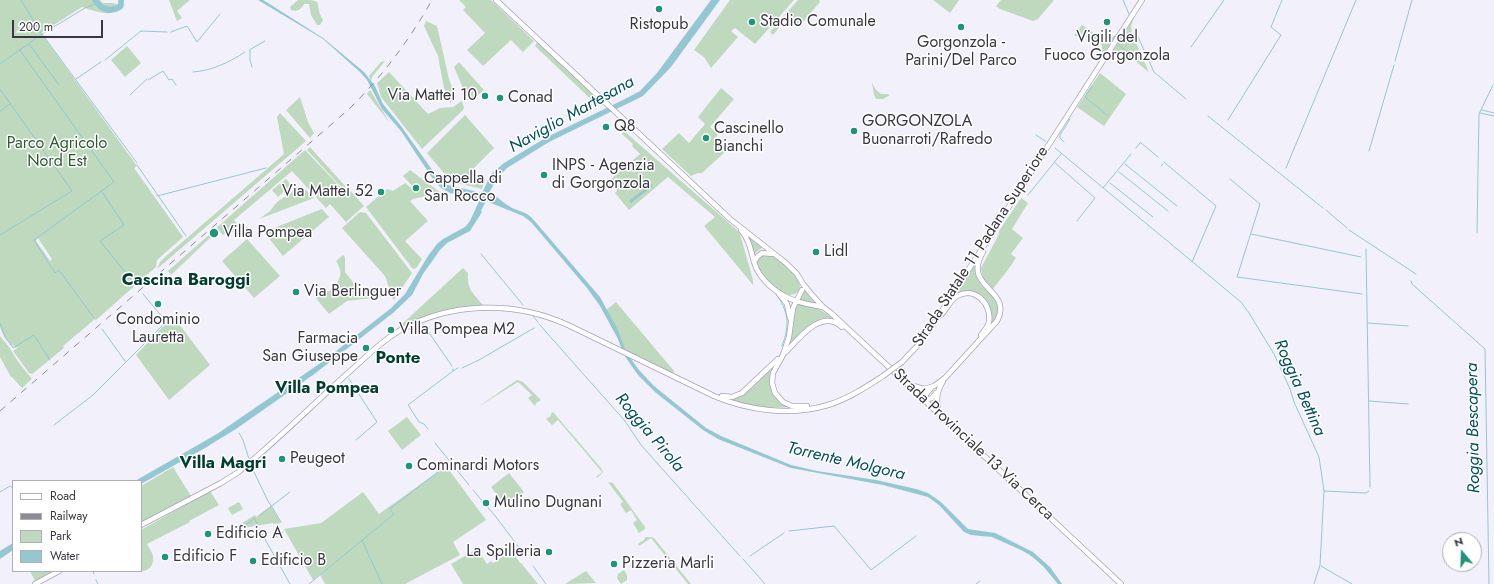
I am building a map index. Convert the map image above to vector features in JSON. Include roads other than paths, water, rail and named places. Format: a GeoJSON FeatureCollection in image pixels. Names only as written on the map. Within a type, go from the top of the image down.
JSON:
{"type":"FeatureCollection","features":[{"type":"Feature","properties":{"kind":"main road","name":"Strada Provinciale 13 Via Cerca"},"geometry":{"type":"LineString","coordinates":[[496,0],[730,219],[786,263],[797,274],[803,284],[823,307],[1121,584]]}},
{"type":"Feature","properties":{"kind":"main road","name":"Strada Statale 11 Padana Superiore"},"geometry":{"type":"LineString","coordinates":[[191,499],[237,473],[384,341],[406,328],[438,315],[461,310],[500,307],[526,311],[556,320],[687,384],[724,400],[756,408],[790,410],[826,405],[851,395],[883,376],[902,362],[919,344],[936,320],[1142,0]]}},
{"type":"Feature","properties":{"kind":"main road","name":"Strada Provinciale 13 Via Cerca"},"geometry":{"type":"LineString","coordinates":[[730,219],[746,237],[751,248],[754,263],[762,277],[777,291],[796,302],[823,307]]}},
{"type":"Feature","properties":{"kind":"main road"},"geometry":{"type":"LineString","coordinates":[[924,401],[926,394],[936,388],[995,324],[1000,313],[998,298],[983,284],[978,272],[980,258],[990,241],[993,232]]}},
{"type":"Feature","properties":{"kind":"main road"},"geometry":{"type":"LineString","coordinates":[[754,263],[758,256],[762,253],[775,255]]}},
{"type":"Feature","properties":{"kind":"main road"},"geometry":{"type":"LineString","coordinates":[[803,284],[802,290],[792,311],[790,334],[786,348],[773,373],[772,388],[778,398],[786,404],[792,406],[826,405]]}},
{"type":"Feature","properties":{"kind":"main road"},"geometry":{"type":"LineString","coordinates":[[785,296],[794,296],[802,290]]}},
{"type":"Feature","properties":{"kind":"main road"},"geometry":{"type":"LineString","coordinates":[[777,291],[787,304],[791,324]]}},
{"type":"Feature","properties":{"kind":"main road"},"geometry":{"type":"LineString","coordinates":[[936,320],[946,311],[953,299],[958,295],[969,293],[981,298],[988,307],[989,322],[969,351]]}},
{"type":"Feature","properties":{"kind":"main road"},"geometry":{"type":"LineString","coordinates":[[783,355],[814,325],[825,321],[840,325],[856,340],[877,356]]}},
{"type":"Feature","properties":{"kind":"main road"},"geometry":{"type":"LineString","coordinates":[[687,384],[699,386],[724,397],[736,396],[746,390],[776,362],[786,348]]}},
{"type":"Feature","properties":{"kind":"main road"},"geometry":{"type":"LineString","coordinates":[[906,384],[922,388],[936,388]]}},
{"type":"Feature","properties":{"kind":"main road"},"geometry":{"type":"LineString","coordinates":[[936,388],[936,400],[940,415]]}},
{"type":"Feature","properties":{"kind":"main road"},"geometry":{"type":"LineString","coordinates":[[142,524],[191,499]]}},
{"type":"Feature","properties":{"kind":"main road"},"geometry":{"type":"LineString","coordinates":[[142,527],[191,499]]}},
{"type":"Feature","properties":{"kind":"main road"},"geometry":{"type":"LineString","coordinates":[[35,584],[57,572]]}},
{"type":"Feature","properties":{"kind":"water"},"geometry":{"type":"Polygon","coordinates":[[[94,0],[98,0],[101,6],[109,9],[115,7],[120,0],[124,0],[124,3],[119,9],[109,13],[99,9],[94,0]]]}},
{"type":"Feature","properties":{"kind":"water"},"geometry":{"type":"Polygon","coordinates":[[[258,0],[263,0],[323,38],[364,72],[375,86],[383,104],[401,126],[440,181],[448,185],[482,193],[491,174],[504,163],[547,137],[640,91],[657,73],[711,0],[720,0],[671,67],[643,96],[549,142],[507,168],[497,178],[488,195],[492,197],[494,194],[512,208],[525,213],[532,218],[600,297],[618,330],[626,352],[639,370],[654,386],[706,428],[721,436],[791,465],[817,471],[876,480],[928,493],[941,502],[968,529],[995,533],[1033,552],[1050,567],[1062,584],[1058,584],[1043,566],[1030,555],[1021,550],[992,537],[971,535],[964,532],[939,505],[928,497],[883,485],[791,468],[718,439],[703,430],[655,392],[638,375],[624,355],[618,339],[600,306],[587,288],[531,222],[523,216],[486,201],[481,211],[482,212],[470,231],[447,243],[440,250],[423,274],[412,295],[393,313],[313,375],[236,429],[142,483],[142,480],[137,480],[217,434],[322,362],[390,309],[405,294],[437,244],[465,227],[470,221],[480,199],[450,193],[441,188],[433,179],[401,131],[382,109],[367,80],[323,39],[258,0]]]}},
{"type":"Feature","properties":{"kind":"water"},"geometry":{"type":"Polygon","coordinates":[[[651,184],[653,186],[631,203],[629,201],[651,184]]]}},
{"type":"Feature","properties":{"kind":"water"},"geometry":{"type":"Polygon","coordinates":[[[12,544],[12,551],[0,559],[0,551],[12,544]]]}},
{"type":"Feature","properties":{"kind":"waterway"},"geometry":{"type":"LineString","coordinates":[[21,0],[41,33]]}},
{"type":"Feature","properties":{"kind":"waterway","name":"Torrente Molgora"},"geometry":{"type":"LineString","coordinates":[[95,0],[100,6],[107,9],[118,8],[121,6],[121,0]]}},
{"type":"Feature","properties":{"kind":"waterway","name":"Roggia Bescapera"},"geometry":{"type":"LineString","coordinates":[[1123,0],[1129,14]]}},
{"type":"Feature","properties":{"kind":"waterway"},"geometry":{"type":"LineString","coordinates":[[1191,47],[1224,0]]}},
{"type":"Feature","properties":{"kind":"waterway"},"geometry":{"type":"LineString","coordinates":[[1228,120],[1281,35],[1271,27],[1282,0]]}},
{"type":"Feature","properties":{"kind":"waterway"},"geometry":{"type":"LineString","coordinates":[[1286,168],[1356,0]]}},
{"type":"Feature","properties":{"kind":"waterway"},"geometry":{"type":"LineString","coordinates":[[1395,61],[1412,0]]}},
{"type":"Feature","properties":{"kind":"waterway"},"geometry":{"type":"LineString","coordinates":[[0,64],[42,34],[85,8],[95,4]]}},
{"type":"Feature","properties":{"kind":"waterway"},"geometry":{"type":"LineString","coordinates":[[171,32],[187,26],[197,42],[220,14]]}},
{"type":"Feature","properties":{"kind":"waterway","name":"Roggia Bescapera"},"geometry":{"type":"LineString","coordinates":[[1134,28],[1154,72],[1186,99]]}},
{"type":"Feature","properties":{"kind":"waterway"},"geometry":{"type":"LineString","coordinates":[[105,60],[141,31],[167,32]]}},
{"type":"Feature","properties":{"kind":"waterway"},"geometry":{"type":"LineString","coordinates":[[42,34],[137,163]]}},
{"type":"Feature","properties":{"kind":"waterway"},"geometry":{"type":"LineString","coordinates":[[251,49],[265,41]]}},
{"type":"Feature","properties":{"kind":"waterway"},"geometry":{"type":"LineString","coordinates":[[29,44],[59,85]]}},
{"type":"Feature","properties":{"kind":"waterway"},"geometry":{"type":"LineString","coordinates":[[1118,44],[1139,62]]}},
{"type":"Feature","properties":{"kind":"waterway"},"geometry":{"type":"LineString","coordinates":[[19,49],[114,182],[34,240],[55,273],[59,270],[94,318]]}},
{"type":"Feature","properties":{"kind":"waterway"},"geometry":{"type":"LineString","coordinates":[[250,49],[250,60],[252,67]]}},
{"type":"Feature","properties":{"kind":"waterway"},"geometry":{"type":"LineString","coordinates":[[193,72],[207,70],[245,52]]}},
{"type":"Feature","properties":{"kind":"waterway"},"geometry":{"type":"LineString","coordinates":[[76,79],[101,62]]}},
{"type":"Feature","properties":{"kind":"waterway"},"geometry":{"type":"LineString","coordinates":[[1369,151],[1394,65]]}},
{"type":"Feature","properties":{"kind":"waterway"},"geometry":{"type":"LineString","coordinates":[[148,80],[163,71],[169,80],[172,79],[176,85]]}},
{"type":"Feature","properties":{"kind":"waterway"},"geometry":{"type":"LineString","coordinates":[[130,95],[147,79]]}},
{"type":"Feature","properties":{"kind":"waterway"},"geometry":{"type":"LineString","coordinates":[[1477,233],[1479,114],[1493,85]]}},
{"type":"Feature","properties":{"kind":"waterway"},"geometry":{"type":"LineString","coordinates":[[1092,86],[1085,97],[1108,116]]}},
{"type":"Feature","properties":{"kind":"waterway"},"geometry":{"type":"LineString","coordinates":[[0,89],[72,191],[0,235]]}},
{"type":"Feature","properties":{"kind":"waterway"},"geometry":{"type":"LineString","coordinates":[[0,111],[10,104]]}},
{"type":"Feature","properties":{"kind":"waterway"},"geometry":{"type":"LineString","coordinates":[[1482,110],[1494,113]]}},
{"type":"Feature","properties":{"kind":"waterway"},"geometry":{"type":"LineString","coordinates":[[1480,113],[1494,116]]}},
{"type":"Feature","properties":{"kind":"waterway","name":"Roggia Bescapera"},"geometry":{"type":"LineString","coordinates":[[1208,116],[1323,208]]}},
{"type":"Feature","properties":{"kind":"waterway"},"geometry":{"type":"LineString","coordinates":[[1064,142],[1060,138],[1060,135],[1070,119]]}},
{"type":"Feature","properties":{"kind":"waterway","name":"Roggia Bettina"},"geometry":{"type":"LineString","coordinates":[[1036,135],[1045,141]]}},
{"type":"Feature","properties":{"kind":"waterway"},"geometry":{"type":"LineString","coordinates":[[1140,142],[1158,157]]}},
{"type":"Feature","properties":{"kind":"waterway"},"geometry":{"type":"LineString","coordinates":[[1136,148],[1140,143]]}},
{"type":"Feature","properties":{"kind":"waterway","name":"Roggia Bettina"},"geometry":{"type":"LineString","coordinates":[[1055,148],[1241,302],[1274,354],[1319,457],[1324,491],[1320,565],[1314,584]]}},
{"type":"Feature","properties":{"kind":"waterway"},"geometry":{"type":"LineString","coordinates":[[1028,195],[1061,154]]}},
{"type":"Feature","properties":{"kind":"waterway"},"geometry":{"type":"LineString","coordinates":[[1103,188],[1131,154]]}},
{"type":"Feature","properties":{"kind":"waterway"},"geometry":{"type":"LineString","coordinates":[[1054,162],[1095,198],[1077,221]]}},
{"type":"Feature","properties":{"kind":"waterway"},"geometry":{"type":"LineString","coordinates":[[1164,162],[1216,206],[1192,262]]}},
{"type":"Feature","properties":{"kind":"waterway"},"geometry":{"type":"LineString","coordinates":[[1125,164],[1177,206]]}},
{"type":"Feature","properties":{"kind":"waterway"},"geometry":{"type":"LineString","coordinates":[[137,165],[186,236]]}},
{"type":"Feature","properties":{"kind":"waterway"},"geometry":{"type":"LineString","coordinates":[[157,196],[266,168]]}},
{"type":"Feature","properties":{"kind":"waterway"},"geometry":{"type":"LineString","coordinates":[[1119,172],[1168,211]]}},
{"type":"Feature","properties":{"kind":"waterway"},"geometry":{"type":"LineString","coordinates":[[1230,179],[1260,204],[1237,277],[1362,294]]}},
{"type":"Feature","properties":{"kind":"waterway"},"geometry":{"type":"LineString","coordinates":[[1110,183],[1153,217]]}},
{"type":"Feature","properties":{"kind":"waterway"},"geometry":{"type":"LineString","coordinates":[[102,192],[124,225],[100,241],[135,284]]}},
{"type":"Feature","properties":{"kind":"waterway","name":"Roggia Bescapera"},"geometry":{"type":"LineString","coordinates":[[1326,210],[1347,228]]}},
{"type":"Feature","properties":{"kind":"waterway","name":"Roggia Bescapera"},"geometry":{"type":"LineString","coordinates":[[1349,230],[1416,274]]}},
{"type":"Feature","properties":{"kind":"waterway"},"geometry":{"type":"LineString","coordinates":[[1251,234],[1361,257]]}},
{"type":"Feature","properties":{"kind":"waterway"},"geometry":{"type":"LineString","coordinates":[[1366,249],[1370,487]]}},
{"type":"Feature","properties":{"kind":"waterway","name":"Roggia Pirola"},"geometry":{"type":"LineString","coordinates":[[481,254],[523,305]]}},
{"type":"Feature","properties":{"kind":"waterway","name":"Roggia Bescapera"},"geometry":{"type":"LineString","coordinates":[[1411,281],[1412,284],[1485,349],[1489,584]]}},
{"type":"Feature","properties":{"kind":"waterway"},"geometry":{"type":"LineString","coordinates":[[775,293],[783,306],[787,318],[785,338],[782,346]]}},
{"type":"Feature","properties":{"kind":"waterway"},"geometry":{"type":"LineString","coordinates":[[143,294],[164,319]]}},
{"type":"Feature","properties":{"kind":"waterway","name":"Roggia Pirola"},"geometry":{"type":"LineString","coordinates":[[533,316],[538,322]]}},
{"type":"Feature","properties":{"kind":"waterway"},"geometry":{"type":"LineString","coordinates":[[54,425],[93,395],[166,322]]}},
{"type":"Feature","properties":{"kind":"waterway"},"geometry":{"type":"LineString","coordinates":[[0,323],[5,337],[13,348],[34,335],[50,360]]}},
{"type":"Feature","properties":{"kind":"waterway"},"geometry":{"type":"LineString","coordinates":[[1368,323],[1408,326]]}},
{"type":"Feature","properties":{"kind":"waterway"},"geometry":{"type":"LineString","coordinates":[[423,324],[452,366]]}},
{"type":"Feature","properties":{"kind":"waterway","name":"Roggia Pirola"},"geometry":{"type":"LineString","coordinates":[[539,324],[625,421],[641,445],[740,556]]}},
{"type":"Feature","properties":{"kind":"waterway"},"geometry":{"type":"LineString","coordinates":[[462,368],[479,360],[534,328]]}},
{"type":"Feature","properties":{"kind":"waterway"},"geometry":{"type":"LineString","coordinates":[[102,329],[125,361]]}},
{"type":"Feature","properties":{"kind":"waterway"},"geometry":{"type":"LineString","coordinates":[[453,371],[458,368]]}},
{"type":"Feature","properties":{"kind":"waterway"},"geometry":{"type":"LineString","coordinates":[[428,429],[424,424],[419,422],[408,405],[453,371],[453,369]]}},
{"type":"Feature","properties":{"kind":"waterway"},"geometry":{"type":"LineString","coordinates":[[349,379],[377,422],[356,440]]}},
{"type":"Feature","properties":{"kind":"waterway"},"geometry":{"type":"LineString","coordinates":[[1369,401],[1408,404]]}},
{"type":"Feature","properties":{"kind":"waterway"},"geometry":{"type":"LineString","coordinates":[[239,433],[243,440],[249,459]]}},
{"type":"Feature","properties":{"kind":"waterway"},"geometry":{"type":"LineString","coordinates":[[435,443],[469,485]]}},
{"type":"Feature","properties":{"kind":"waterway"},"geometry":{"type":"LineString","coordinates":[[251,466],[267,499],[281,522]]}},
{"type":"Feature","properties":{"kind":"waterway"},"geometry":{"type":"LineString","coordinates":[[309,584],[394,514],[390,509],[443,468]]}},
{"type":"Feature","properties":{"kind":"waterway"},"geometry":{"type":"LineString","coordinates":[[0,492],[10,486],[12,487]]}},
{"type":"Feature","properties":{"kind":"waterway"},"geometry":{"type":"LineString","coordinates":[[473,490],[515,542]]}},
{"type":"Feature","properties":{"kind":"waterway"},"geometry":{"type":"LineString","coordinates":[[1324,491],[1366,493],[1369,491]]}},
{"type":"Feature","properties":{"kind":"waterway"},"geometry":{"type":"LineString","coordinates":[[260,515],[290,492]]}},
{"type":"Feature","properties":{"kind":"waterway"},"geometry":{"type":"LineString","coordinates":[[244,526],[255,518]]}},
{"type":"Feature","properties":{"kind":"waterway"},"geometry":{"type":"LineString","coordinates":[[255,519],[257,524]]}},
{"type":"Feature","properties":{"kind":"waterway"},"geometry":{"type":"LineString","coordinates":[[789,531],[834,526],[871,570],[916,536]]}},
{"type":"Feature","properties":{"kind":"waterway"},"geometry":{"type":"LineString","coordinates":[[261,532],[290,584]]}},
{"type":"Feature","properties":{"kind":"waterway"},"geometry":{"type":"LineString","coordinates":[[273,539],[283,532]]}},
{"type":"Feature","properties":{"kind":"waterway"},"geometry":{"type":"LineString","coordinates":[[750,556],[784,533]]}},
{"type":"Feature","properties":{"kind":"waterway"},"geometry":{"type":"LineString","coordinates":[[362,540],[382,584]]}},
{"type":"Feature","properties":{"kind":"waterway"},"geometry":{"type":"LineString","coordinates":[[517,545],[524,555]]}},
{"type":"Feature","properties":{"kind":"waterway","name":"Roggia Pirola"},"geometry":{"type":"LineString","coordinates":[[743,559],[765,584]]}},
{"type":"Feature","properties":{"kind":"waterway"},"geometry":{"type":"LineString","coordinates":[[533,566],[546,584]]}},
{"type":"Feature","properties":{"kind":"waterway"},"geometry":{"type":"LineString","coordinates":[[1321,566],[1352,584]]}},
{"type":"Feature","properties":{"kind":"waterway"},"geometry":{"type":"LineString","coordinates":[[96,580],[98,584]]}},
{"type":"Feature","properties":{"kind":"waterway"},"geometry":{"type":"LineString","coordinates":[[976,584],[980,581]]}},
{"type":"Feature","properties":{"kind":"railway"},"geometry":{"type":"LineString","coordinates":[[0,411],[348,110],[372,85],[394,58],[414,30],[432,0]]}},
{"type":"Feature","properties":{"kind":"place","name":"Ristopub"},"geometry":{"type":"Point","coordinates":[659,9]}},
{"type":"Feature","properties":{"kind":"place","name":"Stadio Comunale"},"geometry":{"type":"Point","coordinates":[752,22]}},
{"type":"Feature","properties":{"kind":"place","name":"Vigili del Fuoco Gorgonzola"},"geometry":{"type":"Point","coordinates":[1107,22]}},
{"type":"Feature","properties":{"kind":"place","name":"Gorgonzola - Parini/Del Parco"},"geometry":{"type":"Point","coordinates":[961,27]}},
{"type":"Feature","properties":{"kind":"place","name":"Via Mattei 10"},"geometry":{"type":"Point","coordinates":[485,96]}},
{"type":"Feature","properties":{"kind":"place","name":"Conad"},"geometry":{"type":"Point","coordinates":[500,98]}},
{"type":"Feature","properties":{"kind":"place","name":"Q8"},"geometry":{"type":"Point","coordinates":[606,127]}},
{"type":"Feature","properties":{"kind":"place","name":"GORGONZOLA Buonarroti/Rafredo"},"geometry":{"type":"Point","coordinates":[854,131]}},
{"type":"Feature","properties":{"kind":"place","name":"Cascinello Bianchi"},"geometry":{"type":"Point","coordinates":[706,138]}},
{"type":"Feature","properties":{"kind":"place","name":"INPS - Agenzia di Gorgonzola"},"geometry":{"type":"Point","coordinates":[544,175]}},
{"type":"Feature","properties":{"kind":"place","name":"Cappella di San Rocco"},"geometry":{"type":"Point","coordinates":[416,188]}},
{"type":"Feature","properties":{"kind":"place","name":"Via Mattei 52"},"geometry":{"type":"Point","coordinates":[381,192]}},
{"type":"Feature","properties":{"kind":"place","name":"Villa Pompea"},"geometry":{"type":"Point","coordinates":[214,233]}},
{"type":"Feature","properties":{"kind":"place","name":"Lidl"},"geometry":{"type":"Point","coordinates":[816,252]}},
{"type":"Feature","properties":{"kind":"place","name":"Via Berlinguer"},"geometry":{"type":"Point","coordinates":[296,292]}},
{"type":"Feature","properties":{"kind":"place","name":"Condominio Lauretta"},"geometry":{"type":"Point","coordinates":[158,304]}},
{"type":"Feature","properties":{"kind":"place","name":"Villa Pompea M2"},"geometry":{"type":"Point","coordinates":[391,330]}},
{"type":"Feature","properties":{"kind":"place","name":"Farmacia San Giuseppe"},"geometry":{"type":"Point","coordinates":[366,348]}},
{"type":"Feature","properties":{"kind":"place","name":"Peugeot"},"geometry":{"type":"Point","coordinates":[282,459]}},
{"type":"Feature","properties":{"kind":"place","name":"Cominardi Motors"},"geometry":{"type":"Point","coordinates":[409,466]}},
{"type":"Feature","properties":{"kind":"place","name":"Mulino Dugnani"},"geometry":{"type":"Point","coordinates":[486,503]}},
{"type":"Feature","properties":{"kind":"place","name":"Edificio A"},"geometry":{"type":"Point","coordinates":[208,534]}},
{"type":"Feature","properties":{"kind":"place","name":"La Spilleria"},"geometry":{"type":"Point","coordinates":[549,552]}},
{"type":"Feature","properties":{"kind":"place","name":"Edificio F"},"geometry":{"type":"Point","coordinates":[165,557]}},
{"type":"Feature","properties":{"kind":"place","name":"Edificio B"},"geometry":{"type":"Point","coordinates":[253,561]}},
{"type":"Feature","properties":{"kind":"place","name":"Pizzeria Marli"},"geometry":{"type":"Point","coordinates":[614,564]}},
{"type":"Feature","properties":{"kind":"district","name":"Cascina Baroggi"},"geometry":{"type":"Point","coordinates":[186,281]}},
{"type":"Feature","properties":{"kind":"district","name":"Ponte"},"geometry":{"type":"Point","coordinates":[398,359]}},
{"type":"Feature","properties":{"kind":"district","name":"Villa Pompea"},"geometry":{"type":"Point","coordinates":[327,389]}},
{"type":"Feature","properties":{"kind":"district","name":"Villa Magri"},"geometry":{"type":"Point","coordinates":[223,464]}},
{"type":"Feature","properties":{"kind":"water label","name":"Naviglio Martesana"},"geometry":{"type":"Point","coordinates":[572,115]}},
{"type":"Feature","properties":{"kind":"park label","name":"Parco Agricolo Nord Est"},"geometry":{"type":"Point","coordinates":[57,153]}}]}
